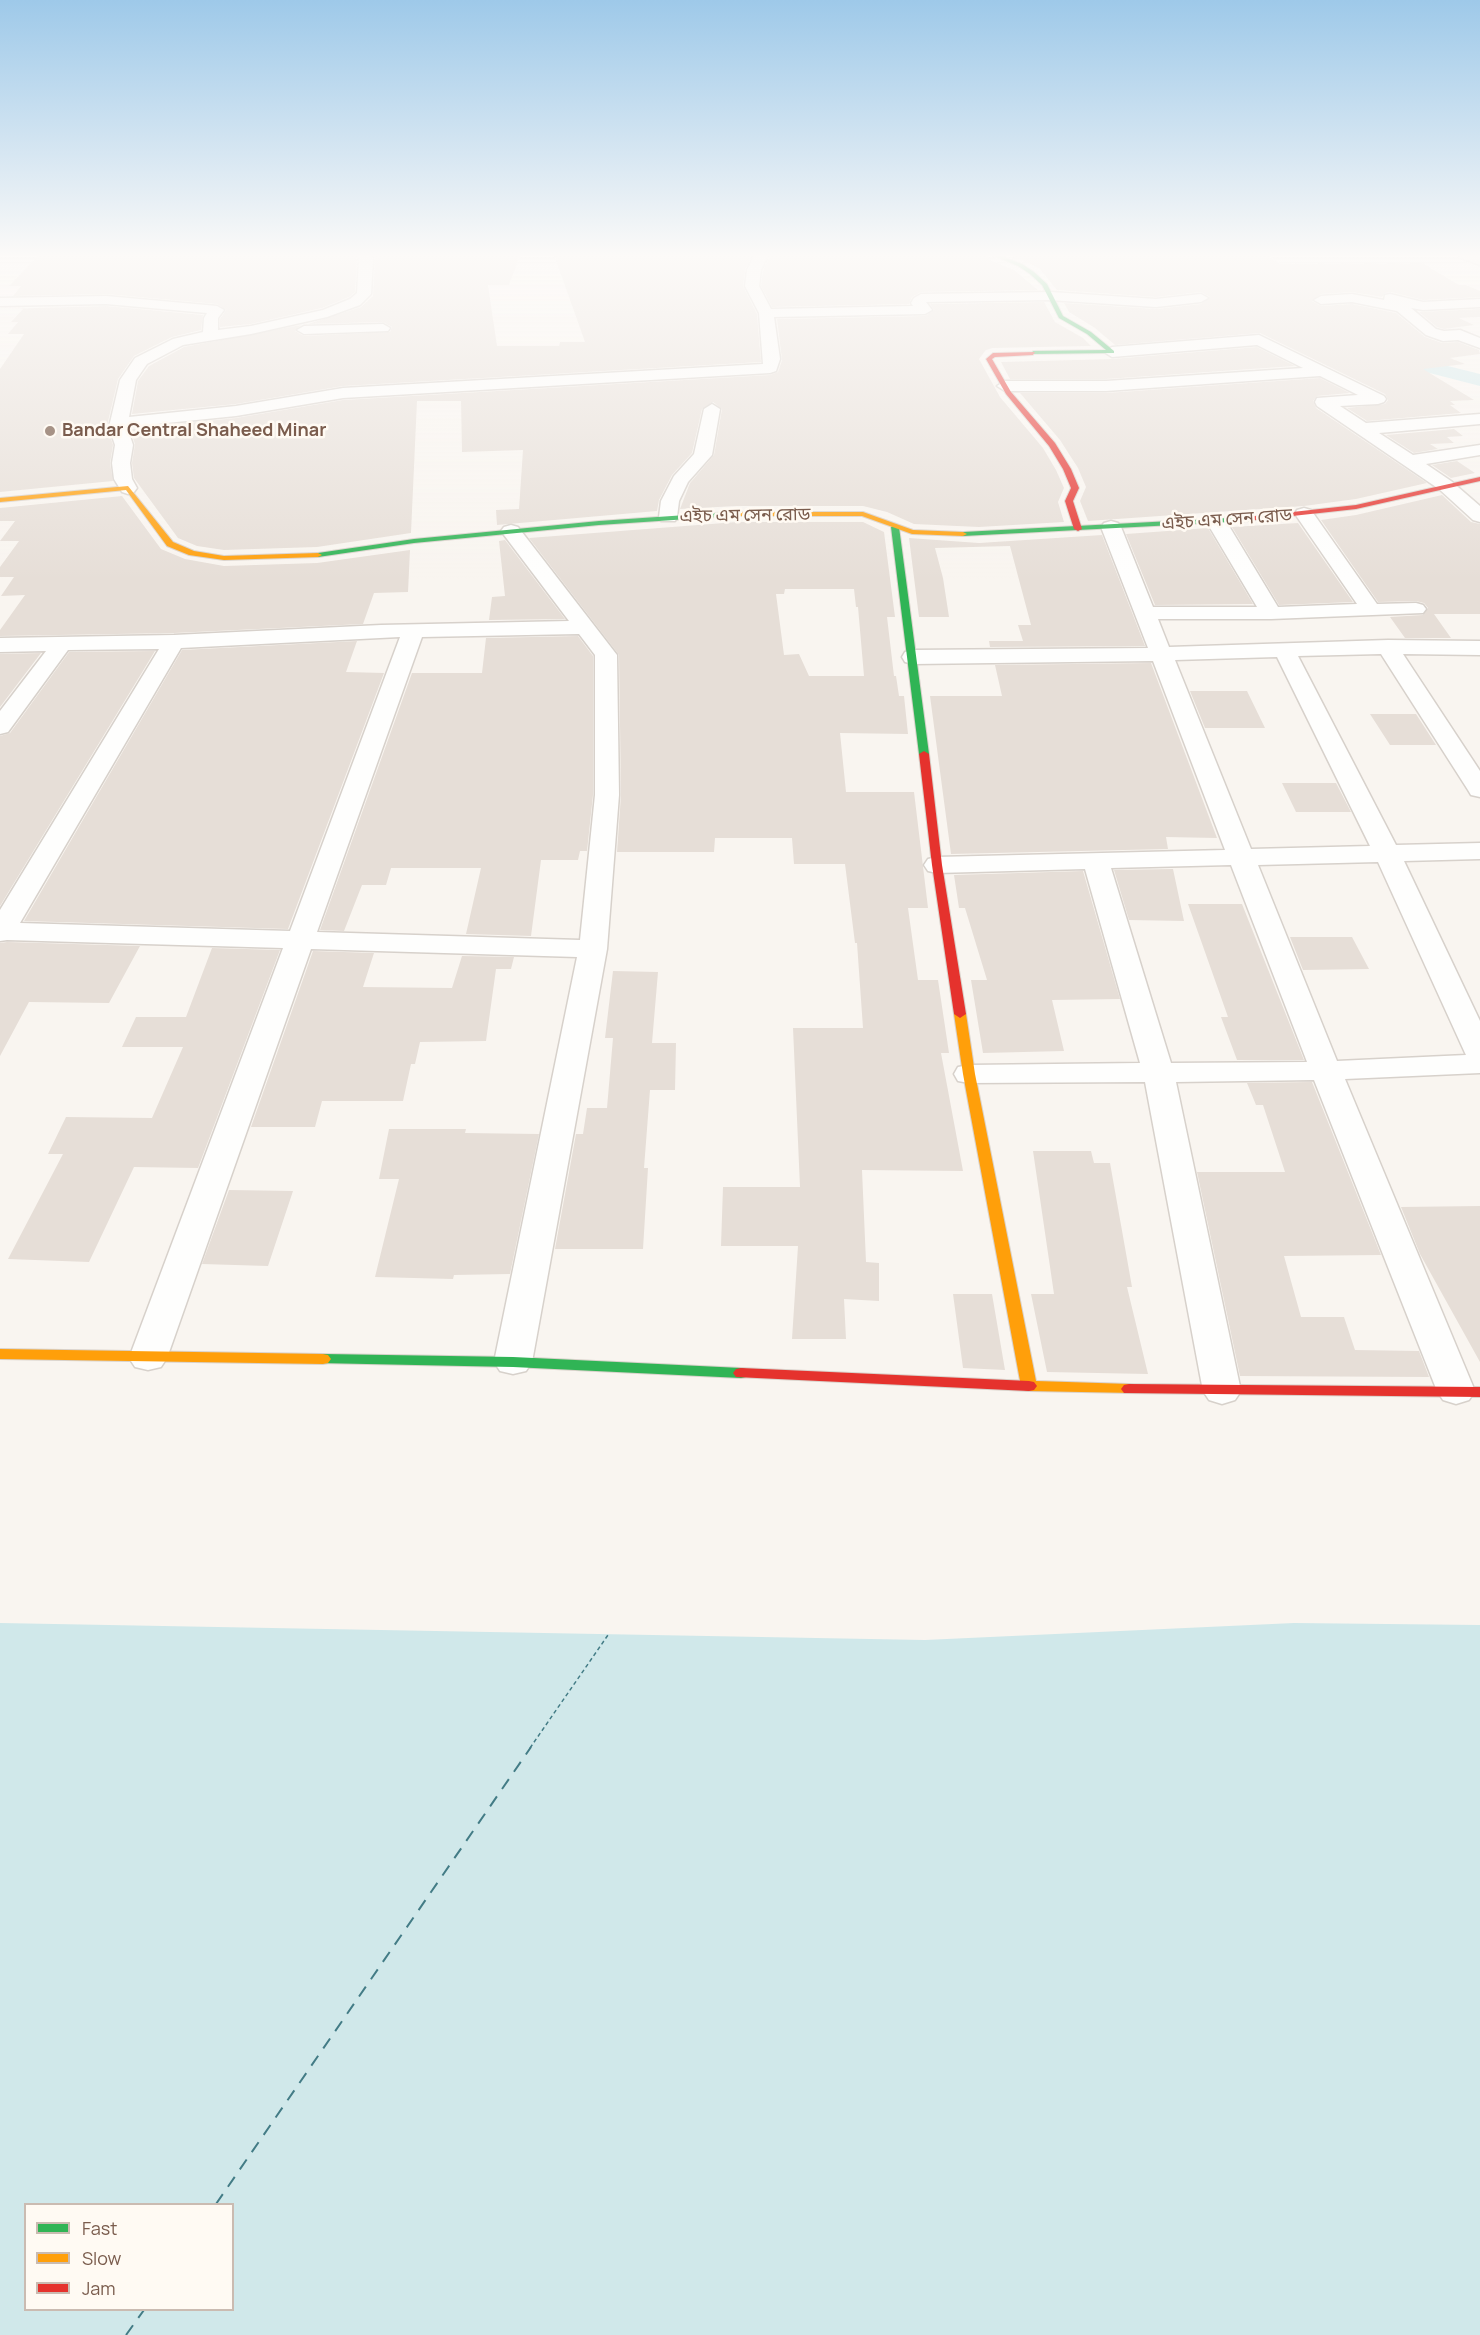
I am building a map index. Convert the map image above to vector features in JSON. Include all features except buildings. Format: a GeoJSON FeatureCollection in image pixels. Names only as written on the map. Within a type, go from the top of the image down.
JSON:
{"type":"FeatureCollection","features":[{"type":"Feature","properties":{"kind":"street","name":"এইচ এম সেন রোড"},"geometry":{"type":"LineString","coordinates":[[139,364],[128,380],[118,423],[124,445],[121,463],[123,479],[170,544],[192,553],[224,558],[316,555],[414,541],[511,531],[668,517],[736,514],[862,514],[879,518],[894,527],[912,532],[979,535],[1216,521],[1356,507],[1445,485],[1480,479]]}},
{"type":"Feature","properties":{"kind":"street"},"geometry":{"type":"LineString","coordinates":[[118,423],[236,411],[344,393],[770,368],[771,364]]}},
{"type":"Feature","properties":{"kind":"street"},"geometry":{"type":"LineString","coordinates":[[991,364],[1008,393],[1052,445],[1067,469],[1075,488],[1070,501],[1078,529]]}},
{"type":"Feature","properties":{"kind":"street"},"geometry":{"type":"LineString","coordinates":[[1308,364],[1378,399],[1323,402],[1445,485],[1480,516]]}},
{"type":"Feature","properties":{"kind":"street"},"geometry":{"type":"LineString","coordinates":[[1005,386],[1106,386],[1322,371]]}},
{"type":"Feature","properties":{"kind":"street"},"geometry":{"type":"LineString","coordinates":[[668,517],[670,501],[680,480],[703,455],[712,410]]}},
{"type":"Feature","properties":{"kind":"street"},"geometry":{"type":"LineString","coordinates":[[1361,429],[1480,419]]}},
{"type":"Feature","properties":{"kind":"street"},"geometry":{"type":"LineString","coordinates":[[1409,461],[1480,450]]}},
{"type":"Feature","properties":{"kind":"street"},"geometry":{"type":"LineString","coordinates":[[0,500],[129,488]]}},
{"type":"Feature","properties":{"kind":"street"},"geometry":{"type":"LineString","coordinates":[[1460,499],[1480,499]]}},
{"type":"Feature","properties":{"kind":"street"},"geometry":{"type":"LineString","coordinates":[[1304,514],[1371,610]]}},
{"type":"Feature","properties":{"kind":"street"},"geometry":{"type":"LineString","coordinates":[[1216,521],[1271,613]]}},
{"type":"Feature","properties":{"kind":"street"},"geometry":{"type":"LineString","coordinates":[[894,527],[913,657],[937,865],[969,1074],[1029,1386]]}},
{"type":"Feature","properties":{"kind":"street"},"geometry":{"type":"LineString","coordinates":[[0,1354],[513,1362],[1029,1386],[1222,1391],[1468,1391],[1326,1071],[1111,527]]}},
{"type":"Feature","properties":{"kind":"street"},"geometry":{"type":"LineString","coordinates":[[511,531],[606,655],[607,795],[593,949],[513,1362]]}},
{"type":"Feature","properties":{"kind":"street"},"geometry":{"type":"LineString","coordinates":[[1145,613],[1271,613],[1416,609]]}},
{"type":"Feature","properties":{"kind":"street"},"geometry":{"type":"LineString","coordinates":[[0,645],[174,642],[413,631],[586,627]]}},
{"type":"Feature","properties":{"kind":"street"},"geometry":{"type":"LineString","coordinates":[[148,1358],[413,631]]}},
{"type":"Feature","properties":{"kind":"street"},"geometry":{"type":"LineString","coordinates":[[174,642],[0,932],[593,949]]}},
{"type":"Feature","properties":{"kind":"street"},"geometry":{"type":"LineString","coordinates":[[0,728],[61,645]]}},
{"type":"Feature","properties":{"kind":"street"},"geometry":{"type":"LineString","coordinates":[[913,657],[1162,654],[1388,646],[1480,648]]}},
{"type":"Feature","properties":{"kind":"street"},"geometry":{"type":"LineString","coordinates":[[1388,646],[1480,790]]}},
{"type":"Feature","properties":{"kind":"street"},"geometry":{"type":"LineString","coordinates":[[1284,650],[1387,853],[1480,1053]]}},
{"type":"Feature","properties":{"kind":"street"},"geometry":{"type":"LineString","coordinates":[[937,865],[1244,859],[1480,851]]}},
{"type":"Feature","properties":{"kind":"street"},"geometry":{"type":"LineString","coordinates":[[1096,862],[1158,1071],[1222,1391]]}},
{"type":"Feature","properties":{"kind":"street"},"geometry":{"type":"LineString","coordinates":[[969,1074],[1326,1071],[1480,1064]]}},
{"type":"Feature","properties":{"kind":"water"},"geometry":{"type":"Polygon","coordinates":[[[0,1623],[925,1640],[1294,1623],[1480,1625],[1480,2335],[0,2335],[0,1623]]]}},
{"type":"Feature","properties":{"kind":"waterway"},"geometry":{"type":"LineString","coordinates":[[1418,364],[1480,380]]}},
{"type":"Feature","properties":{"kind":"ferry route"},"geometry":{"type":"LineString","coordinates":[[530,1748],[608,1635]]}},
{"type":"Feature","properties":{"kind":"ferry route"},"geometry":{"type":"LineString","coordinates":[[217,2203],[531,1747]]}},
{"type":"Feature","properties":{"kind":"ferry route"},"geometry":{"type":"LineString","coordinates":[[126,2335],[143,2311]]}},
{"type":"Feature","properties":{"kind":"traffic: fast"},"geometry":{"type":"LineString","coordinates":[[318,555],[414,541],[599,523],[730,514]]}},
{"type":"Feature","properties":{"kind":"traffic: fast"},"geometry":{"type":"LineString","coordinates":[[963,534],[1247,519]]}},
{"type":"Feature","properties":{"kind":"traffic: fast"},"geometry":{"type":"LineString","coordinates":[[895,527],[924,754]]}},
{"type":"Feature","properties":{"kind":"traffic: fast"},"geometry":{"type":"LineString","coordinates":[[323,1359],[513,1362],[741,1373]]}},
{"type":"Feature","properties":{"kind":"traffic: slow"},"geometry":{"type":"LineString","coordinates":[[0,500],[128,488],[170,544],[192,553],[224,558],[318,555]]}},
{"type":"Feature","properties":{"kind":"traffic: slow"},"geometry":{"type":"LineString","coordinates":[[730,514],[863,514],[912,532],[963,534]]}},
{"type":"Feature","properties":{"kind":"traffic: slow"},"geometry":{"type":"LineString","coordinates":[[960,1014],[969,1074],[1029,1386],[1129,1389]]}},
{"type":"Feature","properties":{"kind":"traffic: slow"},"geometry":{"type":"LineString","coordinates":[[0,1354],[323,1359]]}},
{"type":"Feature","properties":{"kind":"traffic: jam"},"geometry":{"type":"LineString","coordinates":[[992,364],[1008,393],[1052,445],[1067,469],[1075,488],[1069,501],[1078,529]]}},
{"type":"Feature","properties":{"kind":"traffic: jam"},"geometry":{"type":"LineString","coordinates":[[1247,519],[1356,507],[1480,479]]}},
{"type":"Feature","properties":{"kind":"traffic: jam"},"geometry":{"type":"LineString","coordinates":[[924,754],[937,865],[960,1014]]}},
{"type":"Feature","properties":{"kind":"traffic: jam"},"geometry":{"type":"LineString","coordinates":[[741,1373],[1029,1386]]}},
{"type":"Feature","properties":{"kind":"traffic: jam"},"geometry":{"type":"LineString","coordinates":[[1129,1389],[1480,1392]]}},
{"type":"Feature","properties":{"kind":"place","name":"Bandar Central Shaheed Minar"},"geometry":{"type":"Point","coordinates":[50,431]}}]}
